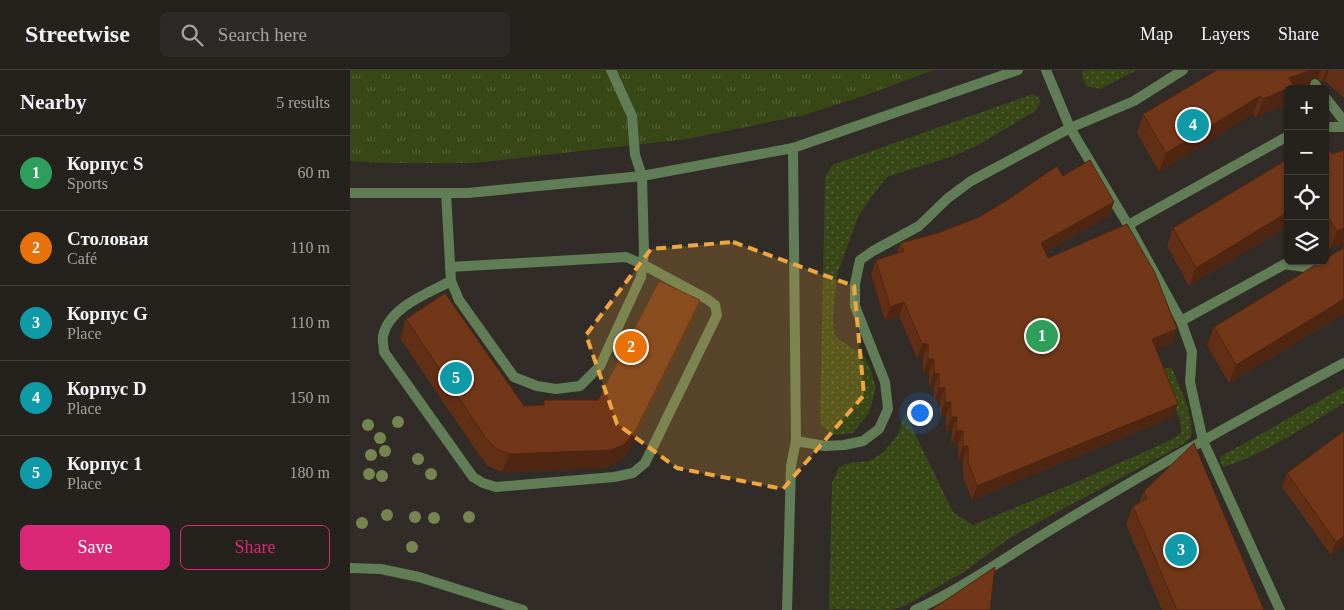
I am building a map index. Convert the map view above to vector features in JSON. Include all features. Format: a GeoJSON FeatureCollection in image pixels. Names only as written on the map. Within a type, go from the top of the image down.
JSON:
{"type":"FeatureCollection","features":[{"type":"Feature","properties":{"kind":"street"},"geometry":{"type":"LineString","coordinates":[[446,193],[451,281],[459,300],[514,377],[537,386],[556,389],[580,386],[600,366],[641,277],[644,253],[642,176],[635,155],[632,116],[611,70]]}},
{"type":"Feature","properties":{"kind":"street"},"geometry":{"type":"LineString","coordinates":[[350,192],[468,193],[642,176],[793,148],[1018,70]]}},
{"type":"Feature","properties":{"kind":"street"},"geometry":{"type":"LineString","coordinates":[[1046,70],[1070,128],[1128,225],[1181,321],[1192,352],[1190,382],[1203,441],[1280,610]]}},
{"type":"Feature","properties":{"kind":"street"},"geometry":{"type":"LineString","coordinates":[[796,441],[825,446],[863,441],[879,430],[888,408],[885,382],[855,306],[855,284],[860,260],[919,226],[948,198],[971,181],[1070,128],[1134,101],[1183,70]]}},
{"type":"Feature","properties":{"kind":"street"},"geometry":{"type":"LineString","coordinates":[[1329,102],[1344,121]]}},
{"type":"Feature","properties":{"kind":"street"},"geometry":{"type":"LineString","coordinates":[[1329,127],[1344,128]]}},
{"type":"Feature","properties":{"kind":"street"},"geometry":{"type":"LineString","coordinates":[[1128,225],[1284,138]]}},
{"type":"Feature","properties":{"kind":"street"},"geometry":{"type":"LineString","coordinates":[[787,610],[791,466],[796,441],[793,148]]}},
{"type":"Feature","properties":{"kind":"street"},"geometry":{"type":"LineString","coordinates":[[450,267],[626,257],[707,299],[715,305],[717,315],[645,463],[633,472],[604,478],[496,487],[483,483],[473,476],[384,352],[383,338],[388,324],[400,310],[451,281]]}},
{"type":"Feature","properties":{"kind":"street"},"geometry":{"type":"LineString","coordinates":[[1181,321],[1284,265]]}},
{"type":"Feature","properties":{"kind":"street"},"geometry":{"type":"LineString","coordinates":[[1292,265],[1311,268],[1316,265]]}},
{"type":"Feature","properties":{"kind":"street"},"geometry":{"type":"LineString","coordinates":[[915,610],[942,597],[1033,540],[1245,416],[1344,363]]}},
{"type":"Feature","properties":{"kind":"street"},"geometry":{"type":"LineString","coordinates":[[350,568],[381,569],[419,577],[523,610]]}},
{"type":"Feature","properties":{"kind":"highlighted area"},"geometry":{"type":"Polygon","coordinates":[[[733,242],[854,286],[864,395],[783,489],[677,468],[617,424],[586,335],[651,249],[733,242]]]}},
{"type":"Feature","properties":{"kind":"green space"},"geometry":{"type":"Polygon","coordinates":[[[350,70],[934,70],[804,115],[687,139],[474,163],[386,163],[350,161],[350,70]]]}},
{"type":"Feature","properties":{"kind":"green space"},"geometry":{"type":"Polygon","coordinates":[[[1083,70],[1137,70],[1100,89],[1086,86],[1082,75],[1083,70]]]}},
{"type":"Feature","properties":{"kind":"green space"},"geometry":{"type":"Polygon","coordinates":[[[1033,94],[1041,102],[1035,111],[978,145],[956,155],[887,177],[858,217],[837,275],[833,318],[834,334],[864,356],[876,388],[869,413],[853,433],[834,435],[820,425],[825,178],[832,165],[1033,94]]]}},
{"type":"Feature","properties":{"kind":"green space"},"geometry":{"type":"Polygon","coordinates":[[[1165,368],[1172,368],[1186,401],[1190,419],[1191,437],[1180,446],[1011,537],[964,572],[906,605],[892,610],[829,609],[832,483],[839,467],[849,463],[869,461],[884,452],[899,433],[905,413],[953,512],[973,525],[1079,481],[1173,439],[1181,433],[1180,420],[1162,376],[1165,368]]]}},
{"type":"Feature","properties":{"kind":"green space"},"geometry":{"type":"Polygon","coordinates":[[[1344,387],[1344,403],[1315,421],[1256,454],[1224,467],[1220,463],[1220,457],[1344,387]]]}},
{"type":"Feature","properties":{"kind":"building"},"geometry":{"type":"Polygon","coordinates":[[[1217,70],[1311,70],[1289,78],[1293,85],[1284,85],[1284,90],[1263,99],[1260,96],[1166,153],[1143,114],[1217,70]]]}},
{"type":"Feature","properties":{"kind":"building"},"geometry":{"type":"Polygon","coordinates":[[[1329,149],[1332,154],[1344,150],[1344,228],[1337,231],[1329,218],[1329,149]]]}},
{"type":"Feature","properties":{"kind":"building"},"geometry":{"type":"Polygon","coordinates":[[[1090,160],[1114,202],[1041,243],[1048,258],[1127,224],[1155,273],[1177,329],[1152,339],[1178,404],[977,486],[968,463],[968,446],[963,446],[963,431],[956,431],[957,417],[951,417],[951,402],[945,402],[945,388],[939,388],[939,373],[934,373],[934,359],[928,359],[928,344],[922,344],[904,302],[890,307],[876,260],[904,251],[900,243],[938,233],[979,217],[1057,166],[1063,176],[1090,160]]]}},
{"type":"Feature","properties":{"kind":"building"},"geometry":{"type":"Polygon","coordinates":[[[1284,161],[1284,214],[1196,268],[1173,228],[1284,161]]]}},
{"type":"Feature","properties":{"kind":"building"},"geometry":{"type":"Polygon","coordinates":[[[1344,248],[1344,299],[1236,365],[1214,327],[1315,265],[1329,265],[1329,257],[1344,248]]]}},
{"type":"Feature","properties":{"kind":"building"},"geometry":{"type":"Polygon","coordinates":[[[659,281],[700,300],[634,433],[625,444],[611,450],[509,454],[495,448],[485,437],[406,319],[445,293],[524,406],[544,405],[544,400],[598,400],[659,281]]]}},
{"type":"Feature","properties":{"kind":"building"},"geometry":{"type":"Polygon","coordinates":[[[1344,431],[1344,536],[1336,542],[1287,473],[1344,431]]]}},
{"type":"Feature","properties":{"kind":"building"},"geometry":{"type":"Polygon","coordinates":[[[1194,443],[1264,610],[1177,610],[1133,506],[1147,499],[1144,491],[1194,443]]]}},
{"type":"Feature","properties":{"kind":"building"},"geometry":{"type":"Polygon","coordinates":[[[995,567],[990,610],[931,610],[995,567]]]}},
{"type":"Feature","properties":{"kind":"place","name":"Корпус D"},"geometry":{"type":"Point","coordinates":[1193,125]}},
{"type":"Feature","properties":{"kind":"place","name":"Корпус S"},"geometry":{"type":"Point","coordinates":[1042,336]}},
{"type":"Feature","properties":{"kind":"place","name":"Столовая"},"geometry":{"type":"Point","coordinates":[631,347]}},
{"type":"Feature","properties":{"kind":"place","name":"Корпус 1"},"geometry":{"type":"Point","coordinates":[456,378]}},
{"type":"Feature","properties":{"kind":"place","name":"Корпус G"},"geometry":{"type":"Point","coordinates":[1181,550]}}]}
